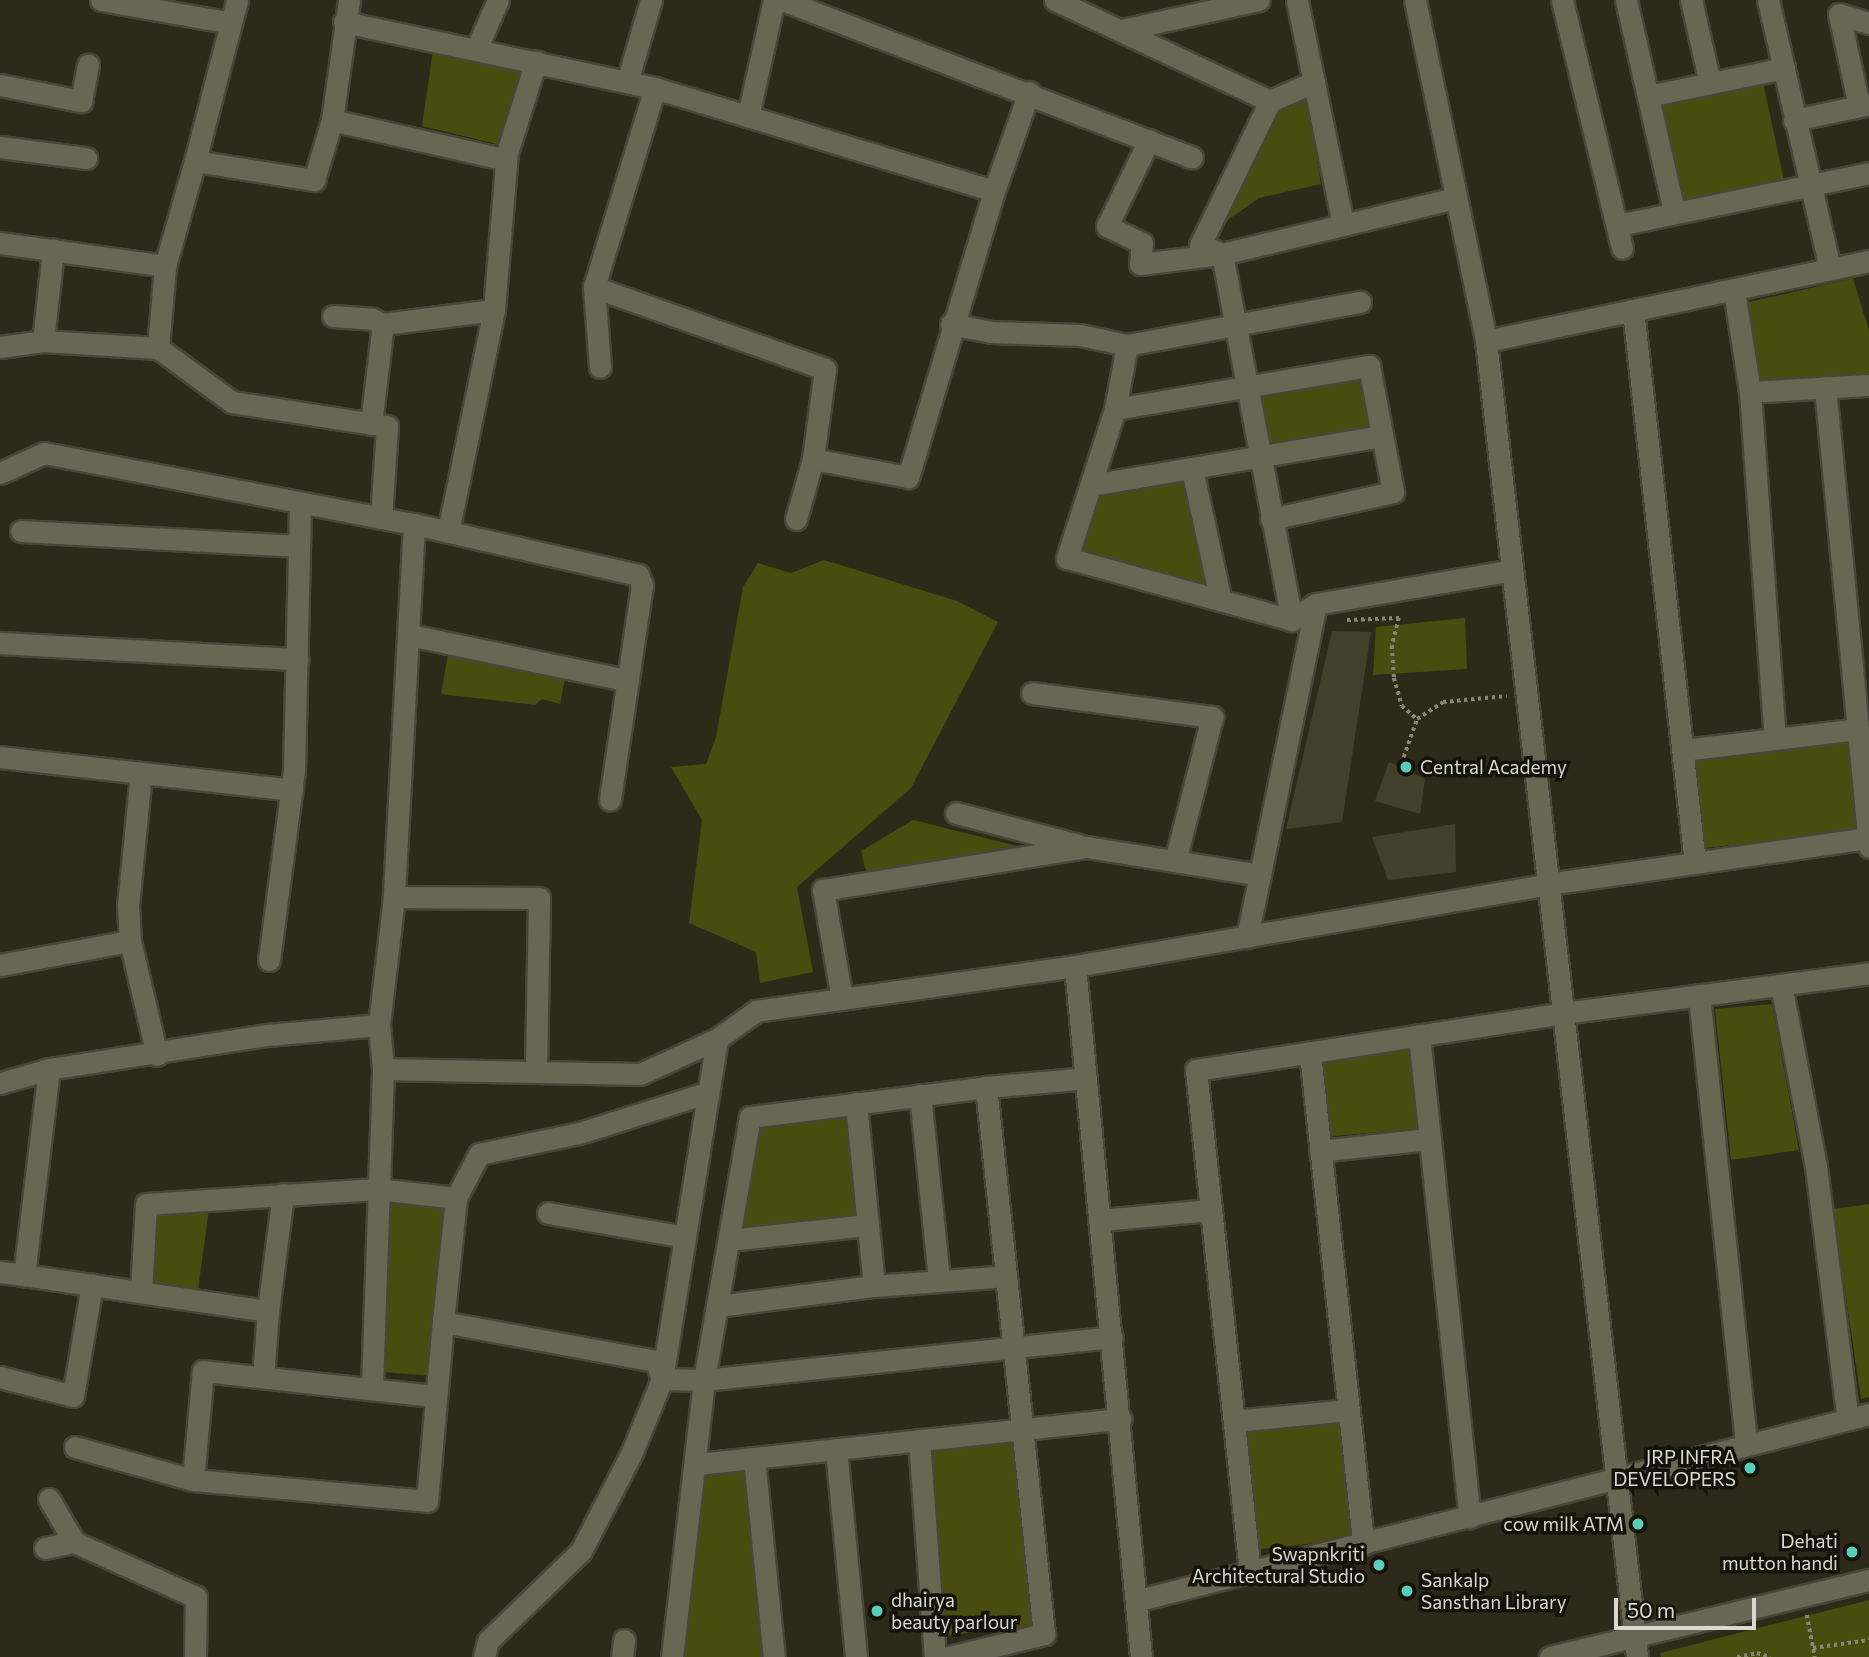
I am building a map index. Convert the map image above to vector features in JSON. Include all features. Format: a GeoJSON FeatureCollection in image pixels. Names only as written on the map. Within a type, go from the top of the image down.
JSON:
{"type":"FeatureCollection","features":[{"type":"Feature","properties":{"kind":"street"},"geometry":{"type":"LineString","coordinates":[[101,0],[192,6],[231,23]]}},
{"type":"Feature","properties":{"kind":"street"},"geometry":{"type":"LineString","coordinates":[[158,348],[165,265],[237,0]]}},
{"type":"Feature","properties":{"kind":"street"},"geometry":{"type":"LineString","coordinates":[[195,161],[314,180],[332,120],[349,0]]}},
{"type":"Feature","properties":{"kind":"street"},"geometry":{"type":"LineString","coordinates":[[477,47],[498,0]]}},
{"type":"Feature","properties":{"kind":"street"},"geometry":{"type":"LineString","coordinates":[[627,82],[651,0]]}},
{"type":"Feature","properties":{"kind":"street"},"geometry":{"type":"LineString","coordinates":[[748,116],[774,0]]}},
{"type":"Feature","properties":{"kind":"street"},"geometry":{"type":"LineString","coordinates":[[782,0],[1192,157]]}},
{"type":"Feature","properties":{"kind":"street"},"geometry":{"type":"LineString","coordinates":[[1055,0],[1091,8],[1122,30],[1270,101]]}},
{"type":"Feature","properties":{"kind":"street"},"geometry":{"type":"LineString","coordinates":[[1122,30],[1259,0]]}},
{"type":"Feature","properties":{"kind":"street"},"geometry":{"type":"LineString","coordinates":[[1297,0],[1343,225]]}},
{"type":"Feature","properties":{"kind":"street"},"geometry":{"type":"LineString","coordinates":[[1415,0],[1486,341],[1636,1647]]}},
{"type":"Feature","properties":{"kind":"street"},"geometry":{"type":"LineString","coordinates":[[1562,0],[1622,248]]}},
{"type":"Feature","properties":{"kind":"street"},"geometry":{"type":"LineString","coordinates":[[1626,0],[1674,212]]}},
{"type":"Feature","properties":{"kind":"street"},"geometry":{"type":"LineString","coordinates":[[1691,0],[1710,83]]}},
{"type":"Feature","properties":{"kind":"street"},"geometry":{"type":"LineString","coordinates":[[1768,0],[1830,269]]}},
{"type":"Feature","properties":{"kind":"street"},"geometry":{"type":"LineString","coordinates":[[1794,120],[1864,105],[1839,14],[1869,23]]}},
{"type":"Feature","properties":{"kind":"street"},"geometry":{"type":"LineString","coordinates":[[344,22],[477,47],[655,89],[994,191]]}},
{"type":"Feature","properties":{"kind":"street"},"geometry":{"type":"LineString","coordinates":[[448,532],[494,310],[506,160],[536,61]]}},
{"type":"Feature","properties":{"kind":"street"},"geometry":{"type":"LineString","coordinates":[[0,85],[80,101],[88,65]]}},
{"type":"Feature","properties":{"kind":"street"},"geometry":{"type":"LineString","coordinates":[[1648,96],[1784,68]]}},
{"type":"Feature","properties":{"kind":"street"},"geometry":{"type":"LineString","coordinates":[[1222,254],[1200,245],[1270,101],[1314,82]]}},
{"type":"Feature","properties":{"kind":"street"},"geometry":{"type":"LineString","coordinates":[[600,367],[594,287],[655,89]]}},
{"type":"Feature","properties":{"kind":"street"},"geometry":{"type":"LineString","coordinates":[[813,459],[908,477],[951,324],[1028,92]]}},
{"type":"Feature","properties":{"kind":"street"},"geometry":{"type":"LineString","coordinates":[[332,120],[506,160]]}},
{"type":"Feature","properties":{"kind":"street"},"geometry":{"type":"LineString","coordinates":[[1149,140],[1107,226],[1142,243],[1140,264],[1222,254],[1456,198]]}},
{"type":"Feature","properties":{"kind":"street"},"geometry":{"type":"LineString","coordinates":[[0,147],[86,158]]}},
{"type":"Feature","properties":{"kind":"street"},"geometry":{"type":"LineString","coordinates":[[1618,225],[1869,173]]}},
{"type":"Feature","properties":{"kind":"street"},"geometry":{"type":"LineString","coordinates":[[0,243],[165,265]]}},
{"type":"Feature","properties":{"kind":"street"},"geometry":{"type":"LineString","coordinates":[[43,341],[53,250]]}},
{"type":"Feature","properties":{"kind":"street"},"geometry":{"type":"LineString","coordinates":[[1222,254],[1292,620]]}},
{"type":"Feature","properties":{"kind":"street"},"geometry":{"type":"LineString","coordinates":[[1486,341],[1830,269],[1867,267]]}},
{"type":"Feature","properties":{"kind":"street"},"geometry":{"type":"LineString","coordinates":[[594,287],[825,369],[813,459],[796,519]]}},
{"type":"Feature","properties":{"kind":"street"},"geometry":{"type":"LineString","coordinates":[[1734,290],[1750,392],[1775,739]]}},
{"type":"Feature","properties":{"kind":"street"},"geometry":{"type":"LineString","coordinates":[[951,324],[991,332],[1080,335],[1127,345],[1360,302]]}},
{"type":"Feature","properties":{"kind":"street"},"geometry":{"type":"LineString","coordinates":[[333,316],[372,319],[383,324],[494,310]]}},
{"type":"Feature","properties":{"kind":"street"},"geometry":{"type":"LineString","coordinates":[[1633,310],[1695,863]]}},
{"type":"Feature","properties":{"kind":"street"},"geometry":{"type":"LineString","coordinates":[[371,424],[383,324]]}},
{"type":"Feature","properties":{"kind":"street"},"geometry":{"type":"LineString","coordinates":[[0,347],[43,341],[158,348],[232,402],[387,426],[381,518]]}},
{"type":"Feature","properties":{"kind":"street"},"geometry":{"type":"LineString","coordinates":[[1127,345],[1115,409],[1067,558],[1220,597],[1292,620]]}},
{"type":"Feature","properties":{"kind":"street"},"geometry":{"type":"LineString","coordinates":[[1115,409],[1246,384],[1368,366],[1393,492],[1271,519]]}},
{"type":"Feature","properties":{"kind":"street"},"geometry":{"type":"LineString","coordinates":[[1750,392],[1869,385]]}},
{"type":"Feature","properties":{"kind":"street"},"geometry":{"type":"LineString","coordinates":[[383,1069],[536,1069],[639,1074],[717,1039],[756,1011],[1075,966],[1548,884],[1868,841],[1825,387]]}},
{"type":"Feature","properties":{"kind":"street"},"geometry":{"type":"LineString","coordinates":[[1091,485],[1382,436]]}},
{"type":"Feature","properties":{"kind":"street"},"geometry":{"type":"LineString","coordinates":[[0,473],[44,453],[414,524],[638,575],[642,585],[625,680],[610,800]]}},
{"type":"Feature","properties":{"kind":"street"},"geometry":{"type":"LineString","coordinates":[[1192,469],[1220,597]]}},
{"type":"Feature","properties":{"kind":"street"},"geometry":{"type":"LineString","coordinates":[[269,960],[292,790],[298,659],[300,503]]}},
{"type":"Feature","properties":{"kind":"street"},"geometry":{"type":"LineString","coordinates":[[372,1387],[383,1069],[379,1025],[394,897],[414,524]]}},
{"type":"Feature","properties":{"kind":"street"},"geometry":{"type":"LineString","coordinates":[[21,531],[299,546]]}},
{"type":"Feature","properties":{"kind":"street"},"geometry":{"type":"LineString","coordinates":[[1292,620],[1316,604],[1512,570]]}},
{"type":"Feature","properties":{"kind":"street"},"geometry":{"type":"LineString","coordinates":[[1247,937],[1316,604]]}},
{"type":"Feature","properties":{"kind":"street"},"geometry":{"type":"LineString","coordinates":[[410,635],[625,680]]}},
{"type":"Feature","properties":{"kind":"street"},"geometry":{"type":"LineString","coordinates":[[0,643],[298,659]]}},
{"type":"Feature","properties":{"kind":"street"},"geometry":{"type":"LineString","coordinates":[[1032,693],[1212,717],[1175,862]]}},
{"type":"Feature","properties":{"kind":"street"},"geometry":{"type":"LineString","coordinates":[[1683,750],[1858,729]]}},
{"type":"Feature","properties":{"kind":"street"},"geometry":{"type":"LineString","coordinates":[[0,757],[292,790]]}},
{"type":"Feature","properties":{"kind":"street"},"geometry":{"type":"LineString","coordinates":[[141,773],[128,905],[131,941],[157,1055]]}},
{"type":"Feature","properties":{"kind":"street"},"geometry":{"type":"LineString","coordinates":[[956,813],[1087,847],[1259,876]]}},
{"type":"Feature","properties":{"kind":"street"},"geometry":{"type":"LineString","coordinates":[[842,999],[823,890],[1087,847]]}},
{"type":"Feature","properties":{"kind":"street"},"geometry":{"type":"LineString","coordinates":[[394,897],[538,898],[536,1069]]}},
{"type":"Feature","properties":{"kind":"street"},"geometry":{"type":"LineString","coordinates":[[0,965],[131,941]]}},
{"type":"Feature","properties":{"kind":"street"},"geometry":{"type":"LineString","coordinates":[[1075,966],[1139,1600],[1141,1657]]}},
{"type":"Feature","properties":{"kind":"street"},"geometry":{"type":"LineString","coordinates":[[1250,1572],[1196,1070],[1563,1013],[1869,973]]}},
{"type":"Feature","properties":{"kind":"street"},"geometry":{"type":"LineString","coordinates":[[1781,985],[1816,1167],[1848,1419]]}},
{"type":"Feature","properties":{"kind":"street"},"geometry":{"type":"LineString","coordinates":[[1699,995],[1746,1444]]}},
{"type":"Feature","properties":{"kind":"street"},"geometry":{"type":"LineString","coordinates":[[0,1083],[48,1069],[157,1055],[267,1035],[379,1025]]}},
{"type":"Feature","properties":{"kind":"street"},"geometry":{"type":"LineString","coordinates":[[1419,1035],[1470,1517]]}},
{"type":"Feature","properties":{"kind":"street"},"geometry":{"type":"LineString","coordinates":[[484,1657],[488,1641],[581,1551],[621,1475],[662,1379],[717,1039]]}},
{"type":"Feature","properties":{"kind":"street"},"geometry":{"type":"LineString","coordinates":[[1310,1053],[1363,1544]]}},
{"type":"Feature","properties":{"kind":"street"},"geometry":{"type":"LineString","coordinates":[[24,1275],[48,1069]]}},
{"type":"Feature","properties":{"kind":"street"},"geometry":{"type":"LineString","coordinates":[[672,1657],[697,1464],[704,1380],[750,1117],[986,1087],[1086,1078]]}},
{"type":"Feature","properties":{"kind":"street"},"geometry":{"type":"LineString","coordinates":[[950,1657],[1044,1633],[986,1087]]}},
{"type":"Feature","properties":{"kind":"street"},"geometry":{"type":"LineString","coordinates":[[75,1447],[193,1480],[427,1500],[456,1198],[478,1154],[579,1133],[709,1092]]}},
{"type":"Feature","properties":{"kind":"street"},"geometry":{"type":"LineString","coordinates":[[920,1095],[939,1279]]}},
{"type":"Feature","properties":{"kind":"street"},"geometry":{"type":"LineString","coordinates":[[856,1104],[874,1286]]}},
{"type":"Feature","properties":{"kind":"street"},"geometry":{"type":"LineString","coordinates":[[1321,1151],[1429,1139]]}},
{"type":"Feature","properties":{"kind":"street"},"geometry":{"type":"LineString","coordinates":[[141,1292],[146,1204],[377,1189],[456,1198]]}},
{"type":"Feature","properties":{"kind":"street"},"geometry":{"type":"LineString","coordinates":[[263,1377],[268,1311],[283,1194]]}},
{"type":"Feature","properties":{"kind":"street"},"geometry":{"type":"LineString","coordinates":[[1101,1220],[1211,1210]]}},
{"type":"Feature","properties":{"kind":"street"},"geometry":{"type":"LineString","coordinates":[[548,1213],[685,1237]]}},
{"type":"Feature","properties":{"kind":"street"},"geometry":{"type":"LineString","coordinates":[[729,1240],[868,1225]]}},
{"type":"Feature","properties":{"kind":"street"},"geometry":{"type":"LineString","coordinates":[[0,1272],[268,1311]]}},
{"type":"Feature","properties":{"kind":"street"},"geometry":{"type":"LineString","coordinates":[[717,1306],[939,1279],[1006,1276]]}},
{"type":"Feature","properties":{"kind":"street"},"geometry":{"type":"LineString","coordinates":[[0,1377],[73,1396],[92,1285]]}},
{"type":"Feature","properties":{"kind":"street"},"geometry":{"type":"LineString","coordinates":[[443,1322],[656,1361],[662,1379]]}},
{"type":"Feature","properties":{"kind":"street"},"geometry":{"type":"LineString","coordinates":[[662,1379],[704,1380],[1112,1337]]}},
{"type":"Feature","properties":{"kind":"street"},"geometry":{"type":"LineString","coordinates":[[193,1480],[203,1371],[372,1387],[435,1396]]}},
{"type":"Feature","properties":{"kind":"street"},"geometry":{"type":"LineString","coordinates":[[1234,1421],[1349,1410]]}},
{"type":"Feature","properties":{"kind":"street"},"geometry":{"type":"LineString","coordinates":[[1139,1600],[1470,1517],[1616,1475],[1869,1414]]}},
{"type":"Feature","properties":{"kind":"street"},"geometry":{"type":"LineString","coordinates":[[697,1464],[1121,1419]]}},
{"type":"Feature","properties":{"kind":"street"},"geometry":{"type":"LineString","coordinates":[[919,1440],[935,1657]]}},
{"type":"Feature","properties":{"kind":"street"},"geometry":{"type":"LineString","coordinates":[[836,1449],[856,1657]]}},
{"type":"Feature","properties":{"kind":"street"},"geometry":{"type":"LineString","coordinates":[[754,1458],[775,1657]]}},
{"type":"Feature","properties":{"kind":"street"},"geometry":{"type":"LineString","coordinates":[[49,1499],[74,1542],[196,1597],[195,1657]]}},
{"type":"Feature","properties":{"kind":"street"},"geometry":{"type":"LineString","coordinates":[[45,1548],[74,1542]]}},
{"type":"Feature","properties":{"kind":"street"},"geometry":{"type":"LineString","coordinates":[[1550,1657],[1636,1647],[1800,1596],[1869,1580]]}},
{"type":"Feature","properties":{"kind":"path"},"geometry":{"type":"LineString","coordinates":[[1334,621],[1399,618],[1392,646],[1394,678],[1402,706],[1417,719]]}},
{"type":"Feature","properties":{"kind":"path"},"geometry":{"type":"LineString","coordinates":[[1401,764],[1417,719],[1443,702],[1516,695]]}},
{"type":"Feature","properties":{"kind":"path"},"geometry":{"type":"LineString","coordinates":[[1800,1596],[1815,1657]]}},
{"type":"Feature","properties":{"kind":"path"},"geometry":{"type":"LineString","coordinates":[[1813,1648],[1869,1640]]}},
{"type":"Feature","properties":{"kind":"path"},"geometry":{"type":"LineString","coordinates":[[1737,1657],[1757,1653],[1770,1657]]}},
{"type":"Feature","properties":{"kind":"shaded area"},"geometry":{"type":"Polygon","coordinates":[[[434,43],[530,65],[501,145],[422,126],[434,43]]]}},
{"type":"Feature","properties":{"kind":"shaded area"},"geometry":{"type":"Polygon","coordinates":[[[1763,82],[1784,180],[1679,202],[1658,104],[1763,82]]]}},
{"type":"Feature","properties":{"kind":"shaded area"},"geometry":{"type":"Polygon","coordinates":[[[1306,93],[1321,184],[1259,198],[1222,224],[1276,108],[1306,93]]]}},
{"type":"Feature","properties":{"kind":"shaded area"},"geometry":{"type":"Polygon","coordinates":[[[1853,278],[1869,331],[1869,376],[1749,381],[1741,304],[1853,278]]]}},
{"type":"Feature","properties":{"kind":"shaded area"},"geometry":{"type":"Polygon","coordinates":[[[1358,376],[1369,430],[1268,451],[1256,398],[1358,376]]]}},
{"type":"Feature","properties":{"kind":"shaded area"},"geometry":{"type":"Polygon","coordinates":[[[1189,478],[1211,585],[1074,554],[1095,491],[1189,478]]]}},
{"type":"Feature","properties":{"kind":"shaded area"},"geometry":{"type":"Polygon","coordinates":[[[824,560],[957,601],[998,622],[911,788],[797,887],[813,972],[760,983],[756,952],[689,923],[702,820],[671,767],[706,764],[716,737],[743,587],[758,563],[791,573],[824,560]]]}},
{"type":"Feature","properties":{"kind":"shaded area"},"geometry":{"type":"Polygon","coordinates":[[[1465,618],[1467,669],[1373,675],[1376,627],[1465,618]]]}},
{"type":"Feature","properties":{"kind":"shaded area"},"geometry":{"type":"Polygon","coordinates":[[[449,648],[566,674],[560,704],[542,699],[535,705],[441,694],[449,648]]]}},
{"type":"Feature","properties":{"kind":"shaded area"},"geometry":{"type":"Polygon","coordinates":[[[1850,738],[1860,831],[1704,848],[1694,754],[1850,738]]]}},
{"type":"Feature","properties":{"kind":"shaded area"},"geometry":{"type":"Polygon","coordinates":[[[913,820],[1033,850],[867,876],[861,851],[913,820]]]}},
{"type":"Feature","properties":{"kind":"shaded area"},"geometry":{"type":"Polygon","coordinates":[[[1772,1004],[1799,1150],[1731,1160],[1715,1009],[1772,1004]]]}},
{"type":"Feature","properties":{"kind":"shaded area"},"geometry":{"type":"Polygon","coordinates":[[[1410,1046],[1417,1129],[1325,1137],[1317,1054],[1410,1046]]]}},
{"type":"Feature","properties":{"kind":"shaded area"},"geometry":{"type":"Polygon","coordinates":[[[848,1116],[856,1215],[740,1230],[757,1128],[848,1116]]]}},
{"type":"Feature","properties":{"kind":"shaded area"},"geometry":{"type":"Polygon","coordinates":[[[390,1200],[449,1206],[433,1376],[383,1372],[390,1200]]]}},
{"type":"Feature","properties":{"kind":"shaded area"},"geometry":{"type":"Polygon","coordinates":[[[1869,1204],[1869,1397],[1861,1399],[1833,1209],[1869,1204]]]}},
{"type":"Feature","properties":{"kind":"shaded area"},"geometry":{"type":"Polygon","coordinates":[[[153,1208],[209,1209],[198,1290],[149,1286],[153,1208]]]}},
{"type":"Feature","properties":{"kind":"shaded area"},"geometry":{"type":"Polygon","coordinates":[[[1339,1418],[1352,1539],[1255,1549],[1243,1428],[1339,1418]]]}},
{"type":"Feature","properties":{"kind":"shaded area"},"geometry":{"type":"Polygon","coordinates":[[[1015,1437],[1035,1626],[939,1636],[920,1447],[1015,1437]]]}},
{"type":"Feature","properties":{"kind":"shaded area"},"geometry":{"type":"Polygon","coordinates":[[[700,1464],[749,1464],[768,1657],[678,1657],[700,1464]]]}},
{"type":"Feature","properties":{"kind":"shaded area"},"geometry":{"type":"Polygon","coordinates":[[[1869,1600],[1869,1657],[1661,1657],[1660,1653],[1869,1600]]]}},
{"type":"Feature","properties":{"kind":"building"},"geometry":{"type":"Polygon","coordinates":[[[1332,631],[1371,632],[1342,822],[1286,829],[1332,631]]]}},
{"type":"Feature","properties":{"kind":"building"},"geometry":{"type":"Polygon","coordinates":[[[1389,762],[1425,779],[1420,814],[1375,801],[1389,762]]]}},
{"type":"Feature","properties":{"kind":"building"},"geometry":{"type":"Polygon","coordinates":[[[1455,824],[1456,872],[1388,880],[1372,837],[1455,824]]]}},
{"type":"Feature","properties":{"kind":"place","name":"Central Academy"},"geometry":{"type":"Point","coordinates":[1406,767]}},
{"type":"Feature","properties":{"kind":"place","name":"JRP INFRA DEVELOPERS"},"geometry":{"type":"Point","coordinates":[1750,1468]}},
{"type":"Feature","properties":{"kind":"place","name":"cow milk ATM"},"geometry":{"type":"Point","coordinates":[1638,1524]}},
{"type":"Feature","properties":{"kind":"place","name":"Dehati mutton handi"},"geometry":{"type":"Point","coordinates":[1852,1552]}},
{"type":"Feature","properties":{"kind":"place","name":"Swapnkriti Architectural Studio"},"geometry":{"type":"Point","coordinates":[1379,1565]}},
{"type":"Feature","properties":{"kind":"place","name":"Sankalp Sansthan Library"},"geometry":{"type":"Point","coordinates":[1407,1591]}},
{"type":"Feature","properties":{"kind":"place","name":"dhairya beauty parlour"},"geometry":{"type":"Point","coordinates":[877,1611]}}]}
